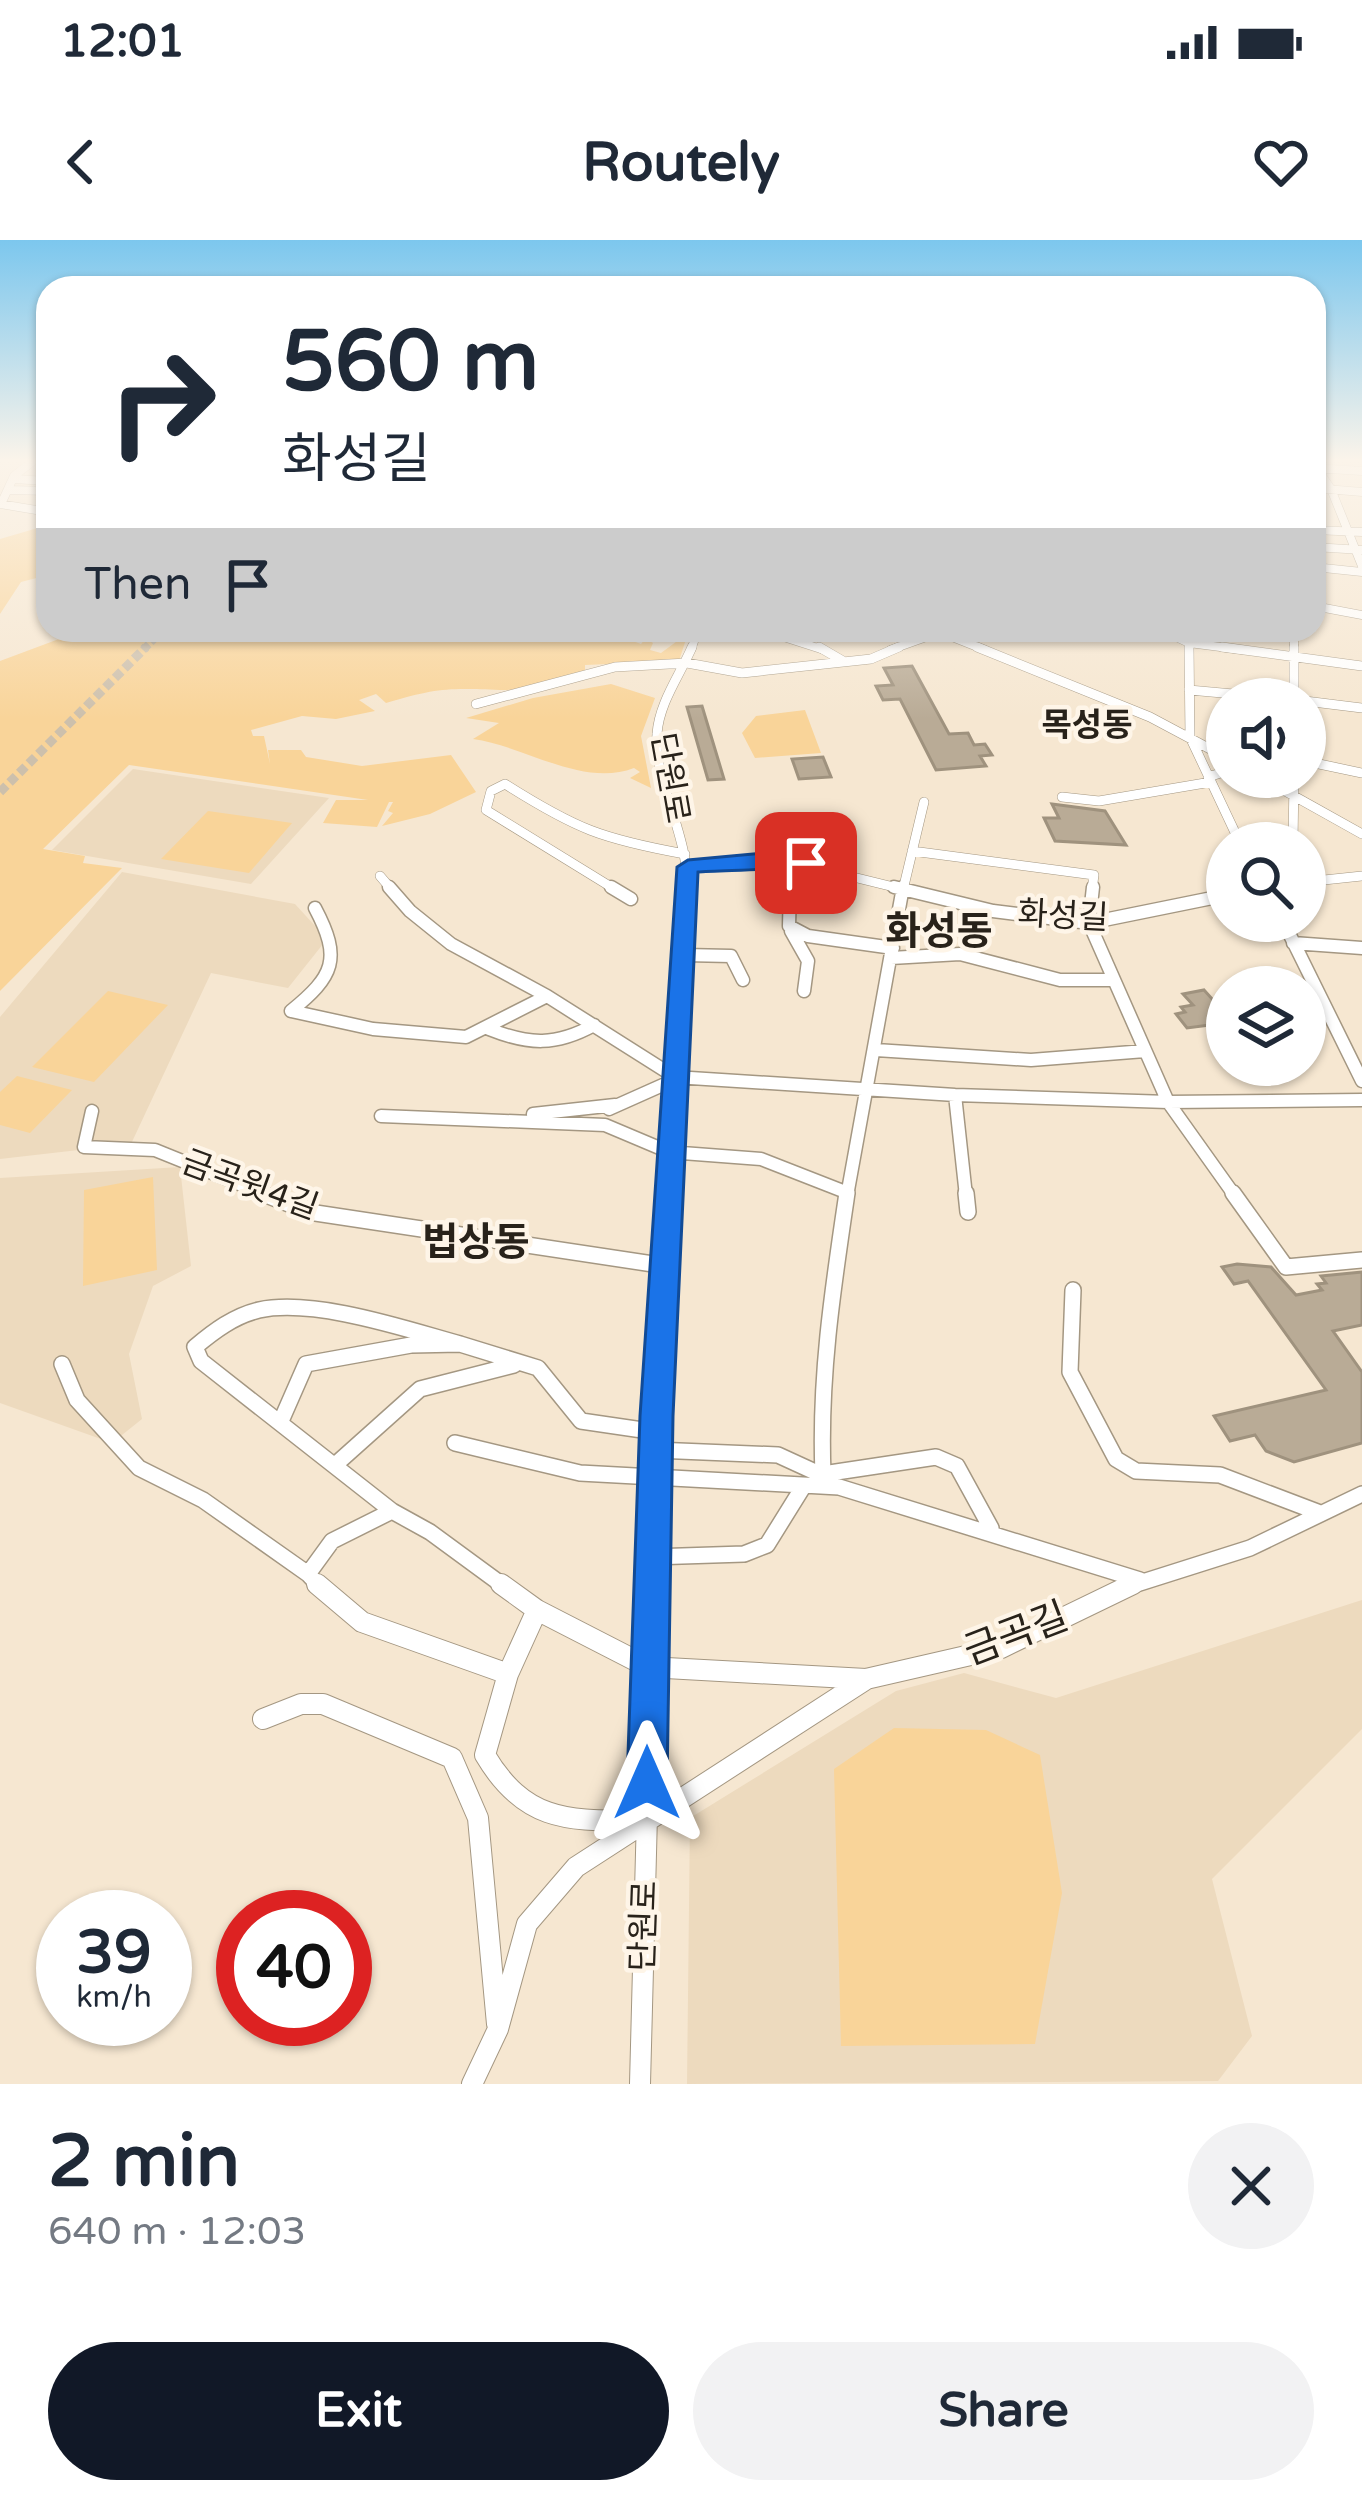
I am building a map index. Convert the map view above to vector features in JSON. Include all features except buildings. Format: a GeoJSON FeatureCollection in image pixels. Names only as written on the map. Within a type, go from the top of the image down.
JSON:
{"type":"FeatureCollection","features":[{"type":"Feature","properties":{"kind":"street"},"geometry":{"type":"LineString","coordinates":[[1326,548],[1359,550],[1362,569],[1326,568]]}},
{"type":"Feature","properties":{"kind":"street"},"geometry":{"type":"LineString","coordinates":[[1326,608],[1362,615]]}},
{"type":"Feature","properties":{"kind":"street","name":"단원로"},"geometry":{"type":"LineString","coordinates":[[640,2084],[651,1557],[669,1152],[685,955],[686,860],[656,741],[663,707],[694,642]]}},
{"type":"Feature","properties":{"kind":"street"},"geometry":{"type":"LineString","coordinates":[[812,642],[843,661]]}},
{"type":"Feature","properties":{"kind":"street"},"geometry":{"type":"LineString","coordinates":[[476,704],[615,667],[687,663],[742,673],[871,658],[919,642]]}},
{"type":"Feature","properties":{"kind":"street"},"geometry":{"type":"LineString","coordinates":[[966,642],[1206,746]]}},
{"type":"Feature","properties":{"kind":"street"},"geometry":{"type":"LineString","coordinates":[[1293,678],[1294,642]]}},
{"type":"Feature","properties":{"kind":"street"},"geometry":{"type":"LineString","coordinates":[[1206,773],[1190,736],[1189,643],[1362,665]]}},
{"type":"Feature","properties":{"kind":"street"},"geometry":{"type":"LineString","coordinates":[[1190,690],[1206,691]]}},
{"type":"Feature","properties":{"kind":"street"},"geometry":{"type":"LineString","coordinates":[[1326,704],[1362,708]]}},
{"type":"Feature","properties":{"kind":"street"},"geometry":{"type":"LineString","coordinates":[[1190,736],[1206,740]]}},
{"type":"Feature","properties":{"kind":"street"},"geometry":{"type":"LineString","coordinates":[[1326,765],[1362,773]]}},
{"type":"Feature","properties":{"kind":"street"},"geometry":{"type":"LineString","coordinates":[[1062,797],[1109,801],[1206,780]]}},
{"type":"Feature","properties":{"kind":"street","name":"화성길"},"geometry":{"type":"LineString","coordinates":[[632,899],[486,810],[491,790],[505,784],[571,825],[686,860],[806,863],[992,911],[1089,923],[1206,899]]}},
{"type":"Feature","properties":{"kind":"street"},"geometry":{"type":"LineString","coordinates":[[1296,798],[1362,835]]}},
{"type":"Feature","properties":{"kind":"street"},"geometry":{"type":"LineString","coordinates":[[823,1474],[821,1384],[859,1113],[869,1089],[903,887],[924,802]]}},
{"type":"Feature","properties":{"kind":"street"},"geometry":{"type":"LineString","coordinates":[[912,851],[1094,875],[1089,923],[1168,1102],[1286,1267],[1362,1260]]}},
{"type":"Feature","properties":{"kind":"street"},"geometry":{"type":"LineString","coordinates":[[804,992],[808,961],[785,917],[793,878],[806,863]]}},
{"type":"Feature","properties":{"kind":"street"},"geometry":{"type":"LineString","coordinates":[[380,876],[410,911],[451,944],[547,996],[674,1078]]}},
{"type":"Feature","properties":{"kind":"street"},"geometry":{"type":"LineString","coordinates":[[1326,880],[1359,878]]}},
{"type":"Feature","properties":{"kind":"street"},"geometry":{"type":"LineString","coordinates":[[315,908],[331,934],[335,964],[320,989],[291,1011],[427,1036],[466,1037],[547,996]]}},
{"type":"Feature","properties":{"kind":"street"},"geometry":{"type":"LineString","coordinates":[[788,926],[808,936],[892,953],[960,954],[1060,980],[1113,980]]}},
{"type":"Feature","properties":{"kind":"street"},"geometry":{"type":"LineString","coordinates":[[1326,939],[1362,948]]}},
{"type":"Feature","properties":{"kind":"street"},"geometry":{"type":"LineString","coordinates":[[1294,942],[1362,1081]]}},
{"type":"Feature","properties":{"kind":"street"},"geometry":{"type":"LineString","coordinates":[[685,955],[731,956],[742,980]]}},
{"type":"Feature","properties":{"kind":"street"},"geometry":{"type":"LineString","coordinates":[[489,1029],[535,1045],[555,1045],[593,1025]]}},
{"type":"Feature","properties":{"kind":"street"},"geometry":{"type":"LineString","coordinates":[[876,1050],[1031,1060],[1145,1051]]}},
{"type":"Feature","properties":{"kind":"street"},"geometry":{"type":"LineString","coordinates":[[591,1123],[615,1105],[674,1078],[1168,1102],[1362,1100]]}},
{"type":"Feature","properties":{"kind":"street"},"geometry":{"type":"LineString","coordinates":[[955,1095],[968,1212]]}},
{"type":"Feature","properties":{"kind":"street"},"geometry":{"type":"LineString","coordinates":[[511,1119],[615,1105]]}},
{"type":"Feature","properties":{"kind":"street","name":"금곡윗4길"},"geometry":{"type":"LineString","coordinates":[[92,1111],[84,1148],[155,1150],[309,1212],[666,1266]]}},
{"type":"Feature","properties":{"kind":"street"},"geometry":{"type":"LineString","coordinates":[[381,1116],[591,1123],[634,1135],[669,1152],[761,1159],[848,1193]]}},
{"type":"Feature","properties":{"kind":"street"},"geometry":{"type":"LineString","coordinates":[[1073,1290],[1070,1372],[1116,1459],[1136,1471],[1220,1475],[1320,1513]]}},
{"type":"Feature","properties":{"kind":"street"},"geometry":{"type":"LineString","coordinates":[[648,1667],[537,1610],[430,1532],[392,1511],[194,1353],[200,1342],[253,1310],[278,1304],[307,1306],[538,1369],[581,1421],[656,1441],[778,1455],[823,1474],[839,1487]]}},
{"type":"Feature","properties":{"kind":"street"},"geometry":{"type":"LineString","coordinates":[[280,1421],[306,1364],[411,1345],[460,1344]]}},
{"type":"Feature","properties":{"kind":"street"},"geometry":{"type":"LineString","coordinates":[[62,1364],[76,1400],[140,1468],[202,1500],[308,1574],[340,1608],[362,1622],[508,1674]]}},
{"type":"Feature","properties":{"kind":"street"},"geometry":{"type":"LineString","coordinates":[[335,1465],[420,1389],[518,1364]]}},
{"type":"Feature","properties":{"kind":"street"},"geometry":{"type":"LineString","coordinates":[[455,1443],[580,1473],[839,1487],[1140,1580]]}},
{"type":"Feature","properties":{"kind":"street"},"geometry":{"type":"LineString","coordinates":[[823,1474],[936,1457],[957,1466],[992,1528]]}},
{"type":"Feature","properties":{"kind":"street"},"geometry":{"type":"LineString","coordinates":[[651,1557],[744,1554],[767,1545],[803,1487]]}},
{"type":"Feature","properties":{"kind":"street","name":"금곡길"},"geometry":{"type":"LineString","coordinates":[[648,1667],[866,1679],[1001,1648],[1140,1580],[1250,1548],[1362,1494]]}},
{"type":"Feature","properties":{"kind":"street"},"geometry":{"type":"LineString","coordinates":[[308,1574],[332,1541],[392,1511]]}},
{"type":"Feature","properties":{"kind":"street"},"geometry":{"type":"LineString","coordinates":[[537,1610],[508,1674],[485,1755],[505,1791],[552,1818],[647,1821]]}},
{"type":"Feature","properties":{"kind":"street"},"geometry":{"type":"LineString","coordinates":[[472,2084],[498,2029],[527,1924],[576,1867],[866,1679]]}},
{"type":"Feature","properties":{"kind":"street"},"geometry":{"type":"LineString","coordinates":[[263,1719],[301,1704],[323,1704],[452,1758],[478,1818],[498,2029]]}},
{"type":"Feature","properties":{"kind":"shaded area"},"geometry":{"type":"Polygon","coordinates":[[[0,547],[36,547],[36,578],[21,582],[0,614],[0,547]]]}},
{"type":"Feature","properties":{"kind":"shaded area"},"geometry":{"type":"Polygon","coordinates":[[[51,642],[652,642],[650,650],[661,653],[676,642],[685,642],[679,661],[585,665],[585,673],[510,690],[442,690],[386,703],[376,694],[359,700],[375,711],[336,719],[302,716],[251,730],[253,736],[264,736],[270,764],[268,750],[301,750],[306,757],[362,766],[451,755],[476,792],[430,814],[382,826],[393,813],[388,811],[393,802],[377,827],[323,823],[336,800],[368,800],[129,765],[43,849],[85,856],[83,863],[122,868],[0,991],[0,661],[51,642]]]}},
{"type":"Feature","properties":{"kind":"shaded area"},"geometry":{"type":"Polygon","coordinates":[[[611,684],[655,698],[641,736],[651,788],[630,778],[640,772],[634,768],[595,773],[473,739],[499,723],[466,718],[533,698],[611,684]]]}},
{"type":"Feature","properties":{"kind":"shaded area"},"geometry":{"type":"Polygon","coordinates":[[[805,710],[821,753],[755,758],[742,733],[756,716],[805,710]]]}},
{"type":"Feature","properties":{"kind":"shaded area"},"geometry":{"type":"Polygon","coordinates":[[[133,769],[329,798],[251,884],[52,850],[133,769]]]}},
{"type":"Feature","properties":{"kind":"shaded area"},"geometry":{"type":"Polygon","coordinates":[[[208,811],[292,823],[249,873],[161,859],[208,811]]]}},
{"type":"Feature","properties":{"kind":"shaded area"},"geometry":{"type":"Polygon","coordinates":[[[122,872],[295,904],[327,939],[288,988],[211,973],[131,1144],[0,1159],[0,1017],[122,872]]]}},
{"type":"Feature","properties":{"kind":"shaded area"},"geometry":{"type":"Polygon","coordinates":[[[108,991],[168,1005],[94,1082],[32,1067],[108,991]]]}},
{"type":"Feature","properties":{"kind":"shaded area"},"geometry":{"type":"Polygon","coordinates":[[[17,1076],[72,1090],[30,1133],[0,1125],[0,1092],[17,1076]]]}},
{"type":"Feature","properties":{"kind":"shaded area"},"geometry":{"type":"Polygon","coordinates":[[[180,1167],[191,1266],[153,1286],[129,1354],[142,1419],[112,1443],[0,1403],[0,1178],[180,1167]]]}},
{"type":"Feature","properties":{"kind":"shaded area"},"geometry":{"type":"Polygon","coordinates":[[[153,1177],[157,1270],[83,1286],[84,1190],[153,1177]]]}},
{"type":"Feature","properties":{"kind":"shaded area"},"geometry":{"type":"Polygon","coordinates":[[[1362,1600],[1362,1729],[1212,1879],[1252,2036],[1218,2081],[687,2084],[690,1818],[896,1691],[964,1673],[1056,1698],[1362,1600]]]}},
{"type":"Feature","properties":{"kind":"shaded area"},"geometry":{"type":"Polygon","coordinates":[[[894,1728],[986,1730],[1040,1755],[1062,1893],[1035,2044],[841,2046],[834,1769],[894,1728]]]}},
{"type":"Feature","properties":{"kind":"tunnel"},"geometry":{"type":"LineString","coordinates":[[146,647],[151,642]]}},
{"type":"Feature","properties":{"kind":"tunnel"},"geometry":{"type":"LineString","coordinates":[[0,792],[146,647]]}},
{"type":"Feature","properties":{"kind":"tunnel"},"geometry":{"type":"LineString","coordinates":[[143,650],[146,647]]}},
{"type":"Feature","properties":{"kind":"district","name":"목성동"},"geometry":{"type":"Point","coordinates":[1087,725]}},
{"type":"Feature","properties":{"kind":"district","name":"화성동"},"geometry":{"type":"Point","coordinates":[939,931]}},
{"type":"Feature","properties":{"kind":"district","name":"법상동"},"geometry":{"type":"Point","coordinates":[476,1242]}},
{"type":"Feature","properties":{"kind":"route"},"geometry":{"type":"LineString","coordinates":[[647,1783],[656,1416],[688,867],[764,859],[806,863]]}}]}
